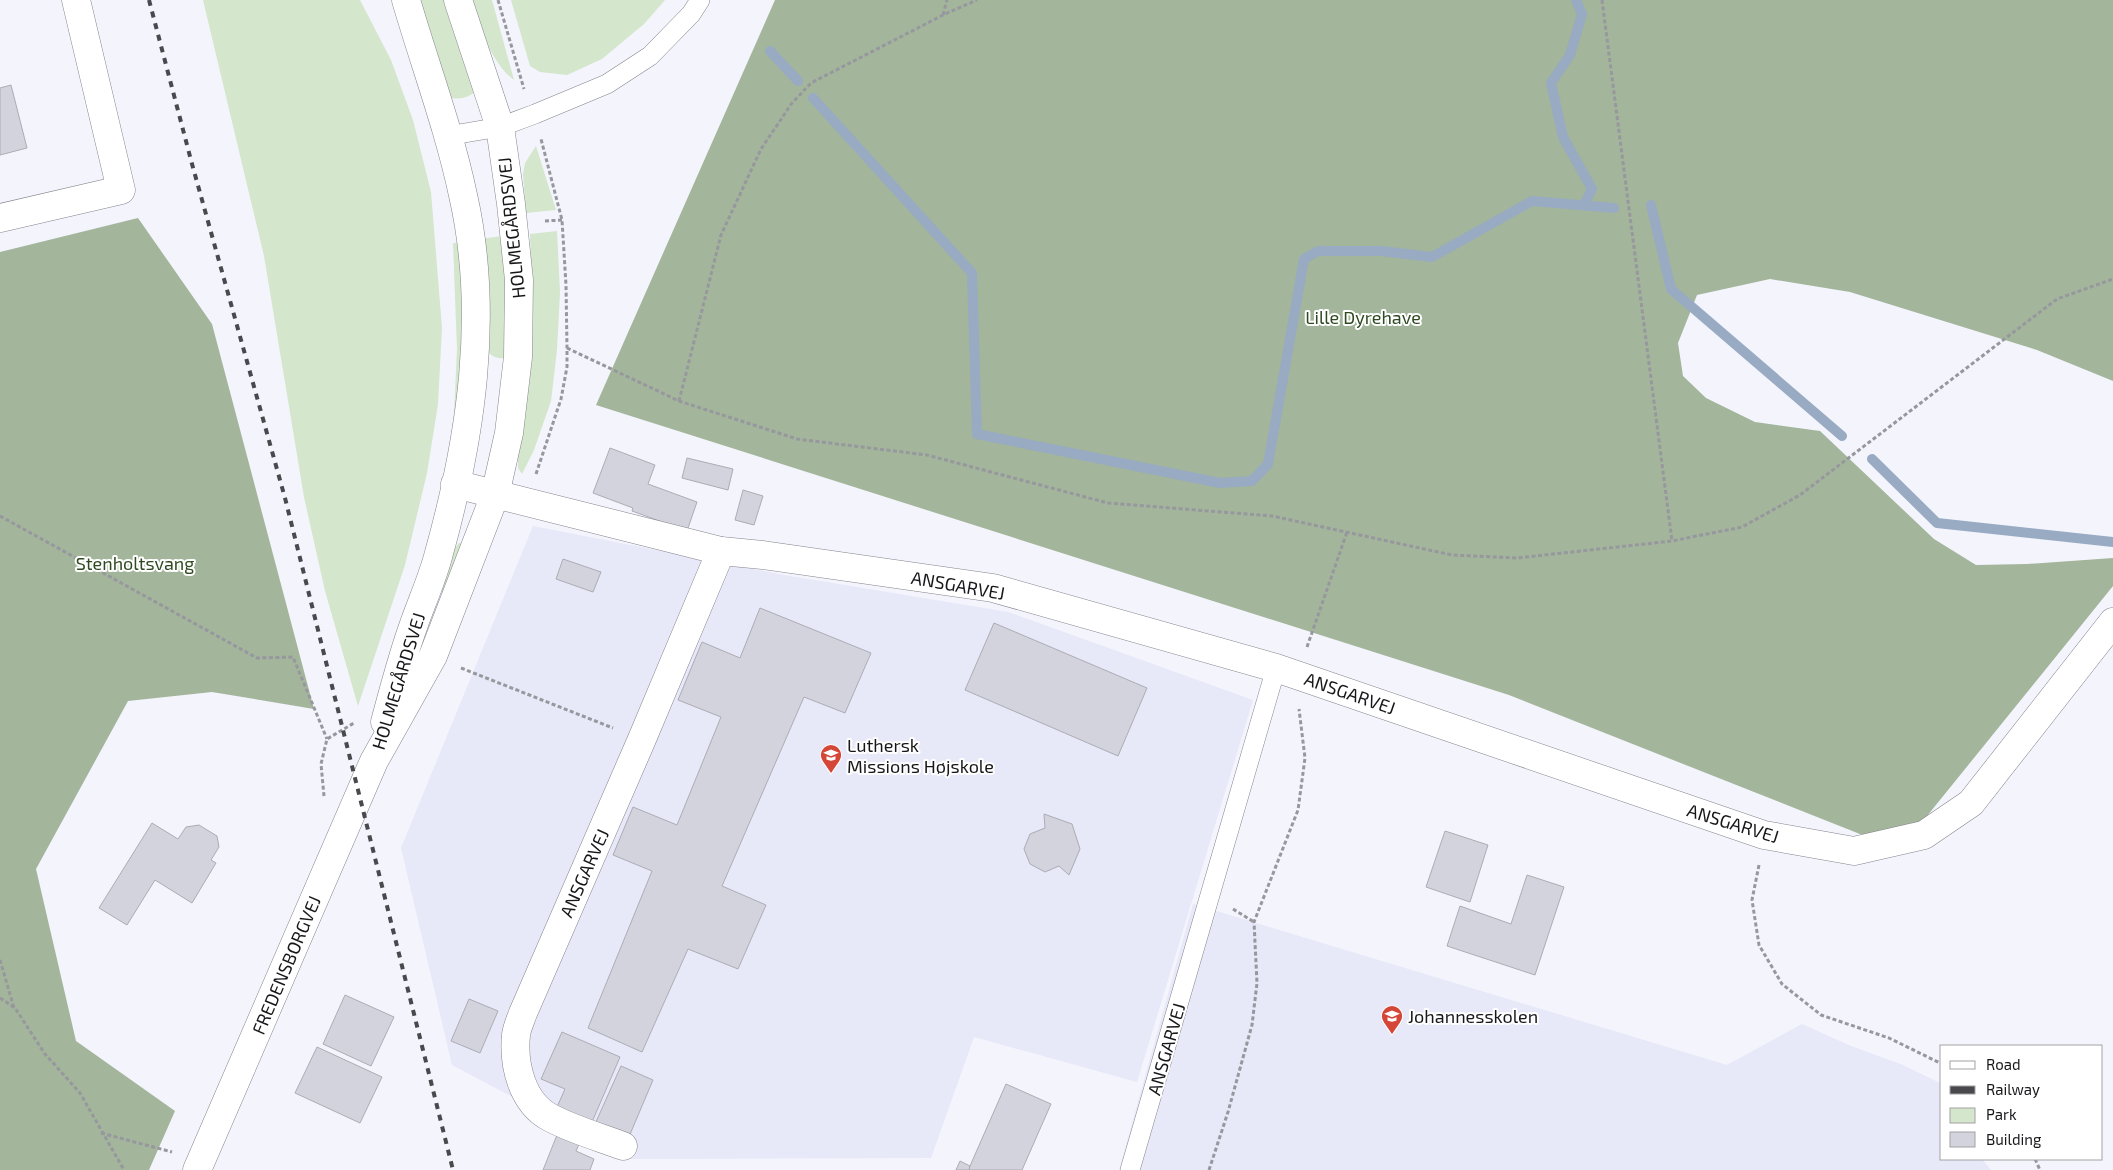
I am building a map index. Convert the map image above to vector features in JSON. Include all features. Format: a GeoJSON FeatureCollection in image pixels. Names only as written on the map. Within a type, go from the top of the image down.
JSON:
{"type":"FeatureCollection","features":[{"type":"Feature","properties":{"kind":"street"},"geometry":{"type":"LineString","coordinates":[[0,218],[120,190],[76,0]]}},
{"type":"Feature","properties":{"kind":"street","name":"HOLMEGÅRDSVEJ"},"geometry":{"type":"LineString","coordinates":[[374,761],[401,661],[439,555],[467,426],[472,388],[476,311],[472,253],[464,196],[406,0]]}},
{"type":"Feature","properties":{"kind":"street","name":"HOLMEGÅRDSVEJ"},"geometry":{"type":"LineString","coordinates":[[374,761],[433,656],[495,495],[509,433],[518,357],[519,280],[512,204],[500,127],[458,0]]}},
{"type":"Feature","properties":{"kind":"street","name":"ANSGARVEJ"},"geometry":{"type":"LineString","coordinates":[[455,484],[721,551],[763,555],[993,588],[1287,672],[1764,835],[1854,850],[1924,835],[1971,803],[2113,622]]}},
{"type":"Feature","properties":{"kind":"street","name":"ANSGARVEJ"},"geometry":{"type":"LineString","coordinates":[[623,1146],[550,1118],[536,1107],[525,1092],[518,1072],[516,1034],[523,1013],[721,551]]}},
{"type":"Feature","properties":{"kind":"street","name":"FREDENSBORGVEJ"},"geometry":{"type":"LineString","coordinates":[[199,1165],[374,761]]}},
{"type":"Feature","properties":{"kind":"lane"},"geometry":{"type":"LineString","coordinates":[[447,136],[500,127],[607,84],[650,56],[691,14],[700,0]]}},
{"type":"Feature","properties":{"kind":"lane","name":"ANSGARVEJ"},"geometry":{"type":"LineString","coordinates":[[1130,1170],[1287,672]]}},
{"type":"Feature","properties":{"kind":"path"},"geometry":{"type":"LineString","coordinates":[[498,0],[523,86],[535,114],[562,220],[566,285],[567,367],[561,399],[527,503]]}},
{"type":"Feature","properties":{"kind":"path"},"geometry":{"type":"LineString","coordinates":[[943,15],[947,0]]}},
{"type":"Feature","properties":{"kind":"path"},"geometry":{"type":"LineString","coordinates":[[678,401],[721,235],[761,149],[792,103],[811,83],[943,15],[977,0]]}},
{"type":"Feature","properties":{"kind":"path"},"geometry":{"type":"LineString","coordinates":[[1602,0],[1672,541]]}},
{"type":"Feature","properties":{"kind":"path"},"geometry":{"type":"LineString","coordinates":[[567,348],[678,401],[797,439],[927,455],[1108,503],[1272,516],[1452,555],[1517,558],[1672,541],[1742,527],[1800,496],[2057,299],[2113,279]]}},
{"type":"Feature","properties":{"kind":"path"},"geometry":{"type":"LineString","coordinates":[[0,516],[257,658],[293,657],[327,739],[322,764],[324,799]]}},
{"type":"Feature","properties":{"kind":"path"},"geometry":{"type":"LineString","coordinates":[[1209,1170],[1228,1112],[1252,1025],[1257,983],[1254,922],[1298,810],[1305,758],[1287,672],[1346,532]]}},
{"type":"Feature","properties":{"kind":"path"},"geometry":{"type":"LineString","coordinates":[[433,656],[642,739]]}},
{"type":"Feature","properties":{"kind":"path"},"geometry":{"type":"LineString","coordinates":[[327,739],[360,719]]}},
{"type":"Feature","properties":{"kind":"path"},"geometry":{"type":"LineString","coordinates":[[1764,835],[1752,900],[1759,945],[1782,984],[1821,1015],[1889,1038],[1940,1063]]}},
{"type":"Feature","properties":{"kind":"path"},"geometry":{"type":"LineString","coordinates":[[0,960],[14,1008],[45,1054],[80,1093],[124,1170]]}},
{"type":"Feature","properties":{"kind":"path"},"geometry":{"type":"LineString","coordinates":[[0,998],[14,1008]]}},
{"type":"Feature","properties":{"kind":"path"},"geometry":{"type":"LineString","coordinates":[[101,1132],[199,1165]]}},
{"type":"Feature","properties":{"kind":"shaded area","name":"Luthersk Missions Højskole"},"geometry":{"type":"Polygon","coordinates":[[[533,526],[784,575],[1008,612],[1253,700],[1137,1082],[974,1037],[931,1158],[630,1159],[452,1065],[401,848],[533,526]]]}},
{"type":"Feature","properties":{"kind":"shaded area","name":"Johannesskolen"},"geometry":{"type":"Polygon","coordinates":[[[1193,904],[1727,1065],[1802,1024],[1851,1046],[1903,1065],[1940,1083],[1940,1160],[1983,1160],[1991,1170],[1119,1170],[1193,904]]]}},
{"type":"Feature","properties":{"kind":"green space"},"geometry":{"type":"Polygon","coordinates":[[[203,0],[360,0],[391,60],[413,120],[431,192],[442,328],[438,404],[427,473],[405,565],[358,706],[325,591],[304,497],[264,256],[203,0]]]}},
{"type":"Feature","properties":{"kind":"green space"},"geometry":{"type":"Polygon","coordinates":[[[419,0],[450,0],[479,88],[470,95],[463,98],[452,98],[448,92],[419,0]]]}},
{"type":"Feature","properties":{"kind":"green space"},"geometry":{"type":"Polygon","coordinates":[[[471,0],[492,0],[514,80],[499,64],[487,43],[471,0]]]}},
{"type":"Feature","properties":{"kind":"green space"},"geometry":{"type":"Polygon","coordinates":[[[511,0],[665,0],[644,24],[602,59],[567,75],[540,72],[530,66],[511,0]]]}},
{"type":"Feature","properties":{"kind":"green space","name":"Lille Dyrehave"},"geometry":{"type":"Polygon","coordinates":[[[775,0],[2113,0],[2113,381],[2037,350],[1850,292],[1770,279],[1697,295],[1678,343],[1683,376],[1706,398],[1755,422],[1820,431],[1934,539],[1976,565],[2027,564],[2113,558],[2113,586],[1906,842],[1875,840],[1509,695],[596,405],[775,0]]]}},
{"type":"Feature","properties":{"kind":"green space"},"geometry":{"type":"Polygon","coordinates":[[[536,146],[556,210],[526,213],[523,174],[525,163],[536,146]]]}},
{"type":"Feature","properties":{"kind":"green space","name":"Stenholtsvang"},"geometry":{"type":"Polygon","coordinates":[[[138,218],[212,324],[314,709],[212,692],[128,701],[36,869],[76,1041],[175,1111],[149,1170],[0,1170],[0,252],[138,218]]]}},
{"type":"Feature","properties":{"kind":"green space"},"geometry":{"type":"Polygon","coordinates":[[[557,231],[560,292],[557,350],[551,401],[534,450],[522,474],[518,468],[518,452],[532,355],[533,315],[530,234],[557,231]]]}},
{"type":"Feature","properties":{"kind":"green space"},"geometry":{"type":"Polygon","coordinates":[[[510,235],[510,357],[500,358],[488,352],[480,239],[510,235]]]}},
{"type":"Feature","properties":{"kind":"green space"},"geometry":{"type":"Polygon","coordinates":[[[453,243],[462,243],[467,354],[446,468],[454,415],[457,349],[453,243]]]}},
{"type":"Feature","properties":{"kind":"green space"},"geometry":{"type":"Polygon","coordinates":[[[459,543],[464,543],[447,596],[442,593],[440,587],[455,548],[459,543]]]}},
{"type":"Feature","properties":{"kind":"building"},"geometry":{"type":"Polygon","coordinates":[[[11,85],[27,148],[0,155],[0,88],[11,85]]]}},
{"type":"Feature","properties":{"kind":"building"},"geometry":{"type":"Polygon","coordinates":[[[610,448],[655,465],[648,484],[697,502],[687,531],[632,511],[633,508],[593,493],[610,448]]]}},
{"type":"Feature","properties":{"kind":"building"},"geometry":{"type":"Polygon","coordinates":[[[687,458],[733,469],[728,490],[682,478],[687,458]]]}},
{"type":"Feature","properties":{"kind":"building"},"geometry":{"type":"Polygon","coordinates":[[[743,490],[763,496],[754,525],[735,520],[743,490]]]}},
{"type":"Feature","properties":{"kind":"building"},"geometry":{"type":"Polygon","coordinates":[[[563,559],[601,572],[593,592],[556,579],[563,559]]]}},
{"type":"Feature","properties":{"kind":"building"},"geometry":{"type":"Polygon","coordinates":[[[760,608],[871,653],[845,713],[804,697],[722,886],[766,905],[738,969],[688,949],[642,1052],[588,1028],[652,871],[613,855],[633,807],[677,825],[721,717],[678,700],[702,642],[740,658],[760,608]]]}},
{"type":"Feature","properties":{"kind":"building"},"geometry":{"type":"Polygon","coordinates":[[[994,623],[1147,688],[1118,756],[965,690],[994,623]]]}},
{"type":"Feature","properties":{"kind":"building"},"geometry":{"type":"Polygon","coordinates":[[[1044,814],[1072,824],[1080,849],[1069,875],[1059,866],[1045,872],[1030,864],[1024,849],[1030,834],[1045,828],[1044,814]]]}},
{"type":"Feature","properties":{"kind":"building"},"geometry":{"type":"Polygon","coordinates":[[[152,823],[178,839],[186,827],[199,825],[217,836],[219,847],[211,860],[216,863],[192,903],[155,880],[127,925],[99,908],[152,823]]]}},
{"type":"Feature","properties":{"kind":"building"},"geometry":{"type":"Polygon","coordinates":[[[1445,831],[1488,845],[1470,902],[1426,887],[1445,831]]]}},
{"type":"Feature","properties":{"kind":"building"},"geometry":{"type":"Polygon","coordinates":[[[1527,875],[1564,887],[1535,975],[1447,946],[1460,906],[1511,924],[1527,875]]]}},
{"type":"Feature","properties":{"kind":"building"},"geometry":{"type":"Polygon","coordinates":[[[345,995],[394,1017],[371,1066],[323,1044],[345,995]]]}},
{"type":"Feature","properties":{"kind":"building"},"geometry":{"type":"Polygon","coordinates":[[[469,999],[498,1011],[480,1053],[451,1041],[469,999]]]}},
{"type":"Feature","properties":{"kind":"building"},"geometry":{"type":"Polygon","coordinates":[[[562,1032],[620,1057],[592,1122],[557,1107],[565,1089],[541,1079],[562,1032]]]}},
{"type":"Feature","properties":{"kind":"building"},"geometry":{"type":"Polygon","coordinates":[[[317,1047],[382,1077],[360,1123],[295,1093],[317,1047]]]}},
{"type":"Feature","properties":{"kind":"building"},"geometry":{"type":"Polygon","coordinates":[[[621,1066],[653,1080],[628,1139],[595,1124],[621,1066]]]}},
{"type":"Feature","properties":{"kind":"building"},"geometry":{"type":"Polygon","coordinates":[[[1006,1084],[1051,1104],[1022,1170],[970,1170],[970,1166],[1006,1084]]]}},
{"type":"Feature","properties":{"kind":"building"},"geometry":{"type":"Polygon","coordinates":[[[557,1135],[579,1144],[576,1151],[594,1159],[590,1170],[543,1170],[557,1135]]]}},
{"type":"Feature","properties":{"kind":"building"},"geometry":{"type":"Polygon","coordinates":[[[960,1161],[970,1166],[970,1170],[956,1170],[960,1161]]]}},
{"type":"Feature","properties":{"kind":"waterway"},"geometry":{"type":"LineString","coordinates":[[1576,0],[1582,14],[1570,55],[1551,83],[1563,137],[1592,189],[1584,205]]}},
{"type":"Feature","properties":{"kind":"waterway"},"geometry":{"type":"LineString","coordinates":[[770,51],[798,81]]}},
{"type":"Feature","properties":{"kind":"waterway"},"geometry":{"type":"LineString","coordinates":[[813,98],[972,273],[977,434],[1220,483],[1252,481],[1268,464],[1304,259],[1318,251],[1381,251],[1432,257],[1532,201],[1614,208]]}},
{"type":"Feature","properties":{"kind":"waterway"},"geometry":{"type":"LineString","coordinates":[[1651,205],[1671,289],[1842,436]]}},
{"type":"Feature","properties":{"kind":"waterway"},"geometry":{"type":"LineString","coordinates":[[1872,459],[1937,523],[2113,542]]}},
{"type":"Feature","properties":{"kind":"railway"},"geometry":{"type":"LineString","coordinates":[[149,0],[192,164],[285,498],[453,1170]]}},
{"type":"Feature","properties":{"kind":"place","name":"Luthersk Missions Højskole"},"geometry":{"type":"Point","coordinates":[831,774]}},
{"type":"Feature","properties":{"kind":"place","name":"Johannesskolen"},"geometry":{"type":"Point","coordinates":[1392,1035]}}]}
